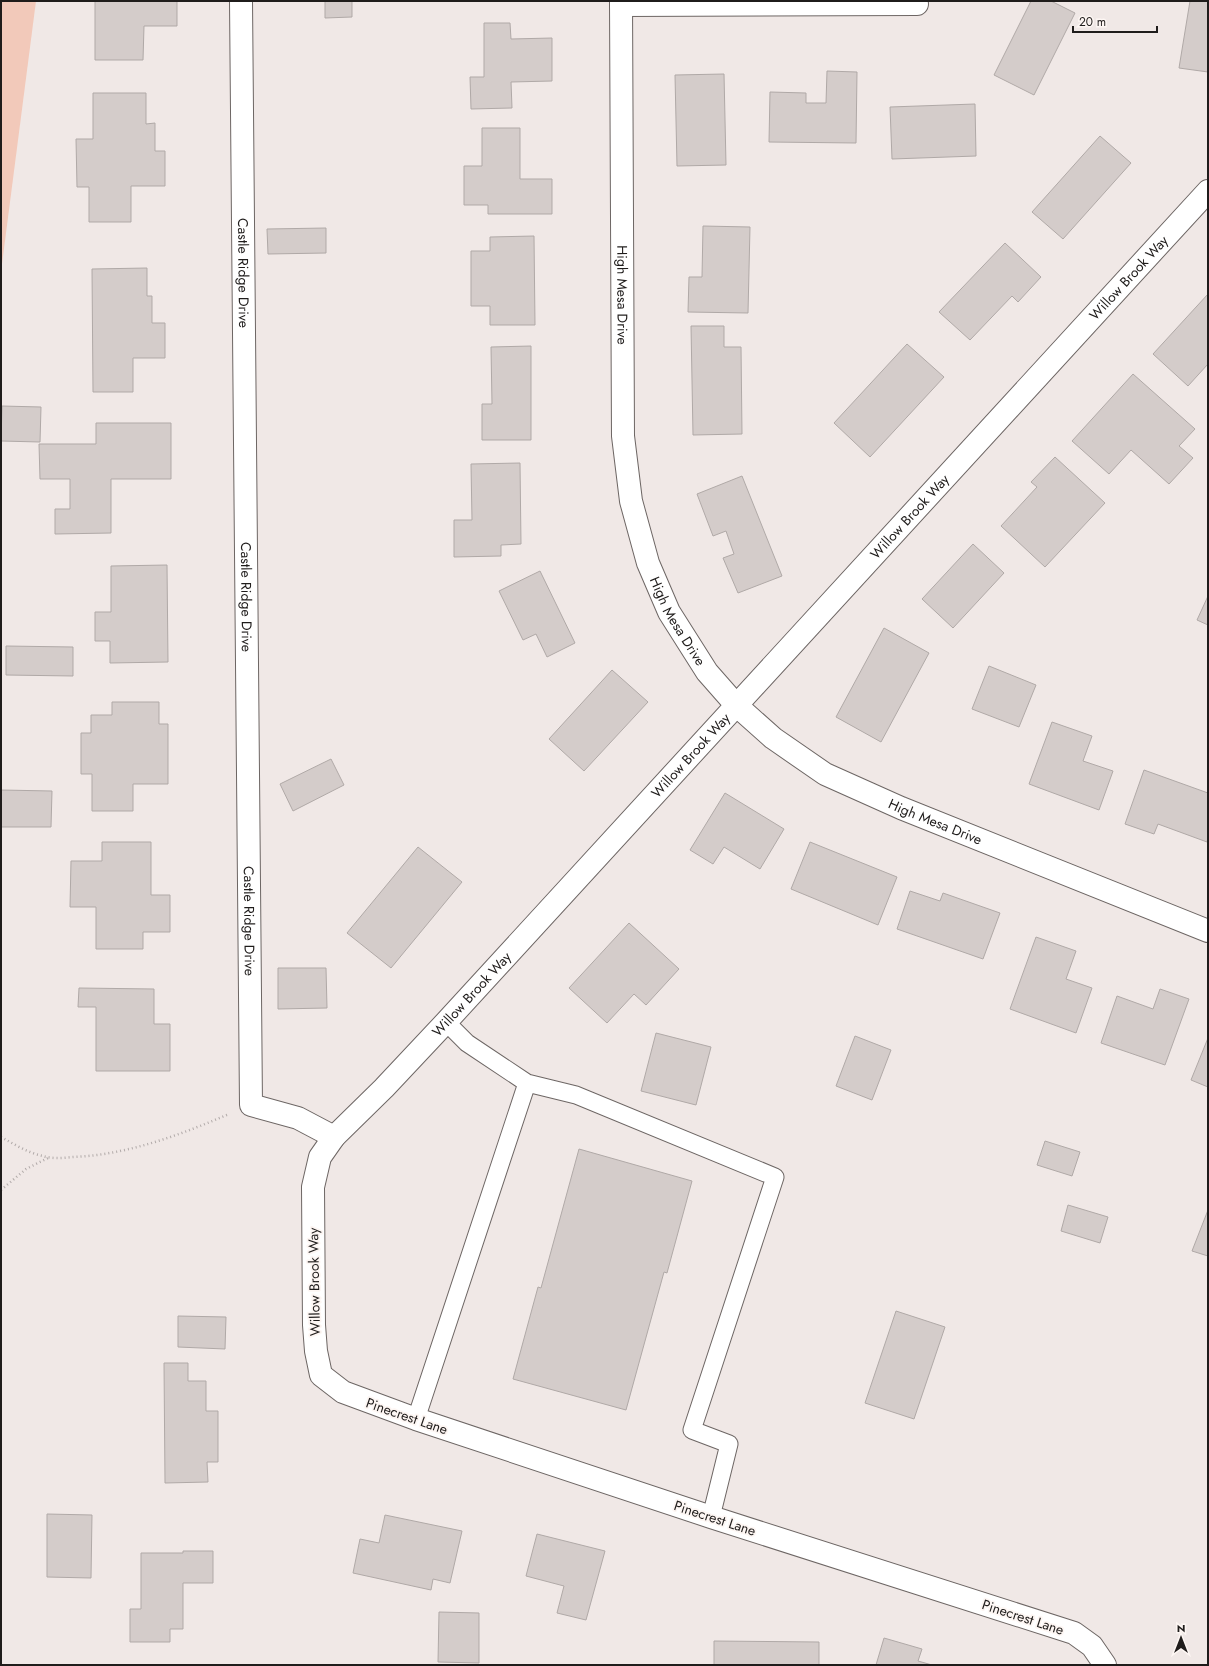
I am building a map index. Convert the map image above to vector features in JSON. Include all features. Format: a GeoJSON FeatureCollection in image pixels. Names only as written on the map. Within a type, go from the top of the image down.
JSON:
{"type":"FeatureCollection","features":[{"type":"Feature","properties":{"kind":"street","name":"Castle Ridge Drive"},"geometry":{"type":"LineString","coordinates":[[241,1],[251,1104]]}},
{"type":"Feature","properties":{"kind":"street"},"geometry":{"type":"LineString","coordinates":[[621,3],[917,4]]}},
{"type":"Feature","properties":{"kind":"street","name":"High Mesa Drive"},"geometry":{"type":"LineString","coordinates":[[621,3],[623,436],[631,501],[648,563],[669,612],[707,672],[736,705],[773,738],[825,774],[901,808],[1208,931]]}},
{"type":"Feature","properties":{"kind":"street","name":"Willow Brook Way"},"geometry":{"type":"LineString","coordinates":[[321,1375],[316,1351],[314,1325],[313,1187],[320,1157],[334,1137],[384,1088],[446,1022],[1208,191]]}},
{"type":"Feature","properties":{"kind":"street"},"geometry":{"type":"LineString","coordinates":[[251,1104],[298,1118],[334,1137]]}},
{"type":"Feature","properties":{"kind":"street","name":"Pinecrest Lane"},"geometry":{"type":"LineString","coordinates":[[321,1375],[343,1392],[416,1419],[711,1517],[1074,1633],[1092,1646],[1105,1664]]}},
{"type":"Feature","properties":{"kind":"lane"},"geometry":{"type":"LineString","coordinates":[[446,1022],[467,1043],[527,1083],[576,1095],[775,1177],[692,1430],[729,1444],[711,1517]]}},
{"type":"Feature","properties":{"kind":"lane"},"geometry":{"type":"LineString","coordinates":[[416,1419],[527,1083]]}},
{"type":"Feature","properties":{"kind":"path"},"geometry":{"type":"LineString","coordinates":[[1,1137],[31,1153],[50,1157],[88,1157],[137,1147],[193,1130],[251,1104]]}},
{"type":"Feature","properties":{"kind":"path"},"geometry":{"type":"LineString","coordinates":[[1,1190],[26,1169],[50,1157]]}},
{"type":"Feature","properties":{"kind":"shaded area"},"geometry":{"type":"Polygon","coordinates":[[[1,1],[36,1],[2,264],[1,264],[1,1]]]}},
{"type":"Feature","properties":{"kind":"building"},"geometry":{"type":"Polygon","coordinates":[[[95,1],[177,1],[177,26],[144,26],[143,60],[95,60],[95,1]]]}},
{"type":"Feature","properties":{"kind":"building"},"geometry":{"type":"Polygon","coordinates":[[[325,1],[352,1],[352,17],[325,18],[325,1]]]}},
{"type":"Feature","properties":{"kind":"building"},"geometry":{"type":"Polygon","coordinates":[[[1031,1],[1051,1],[1075,13],[1034,95],[994,75],[1031,1]]]}},
{"type":"Feature","properties":{"kind":"building"},"geometry":{"type":"Polygon","coordinates":[[[1190,1],[1208,1],[1208,72],[1179,68],[1190,1]]]}},
{"type":"Feature","properties":{"kind":"building"},"geometry":{"type":"Polygon","coordinates":[[[484,23],[510,23],[511,39],[552,38],[552,81],[511,82],[512,108],[471,109],[470,77],[484,77],[484,23]]]}},
{"type":"Feature","properties":{"kind":"building"},"geometry":{"type":"Polygon","coordinates":[[[827,71],[857,72],[856,143],[769,142],[770,92],[806,93],[806,103],[826,103],[827,71]]]}},
{"type":"Feature","properties":{"kind":"building"},"geometry":{"type":"Polygon","coordinates":[[[724,74],[726,165],[677,166],[675,75],[724,74]]]}},
{"type":"Feature","properties":{"kind":"building"},"geometry":{"type":"Polygon","coordinates":[[[93,93],[146,93],[146,124],[155,123],[155,151],[165,151],[165,186],[131,186],[131,222],[89,222],[89,187],[77,187],[76,139],[93,139],[93,93]]]}},
{"type":"Feature","properties":{"kind":"building"},"geometry":{"type":"Polygon","coordinates":[[[975,104],[976,156],[892,159],[890,107],[975,104]]]}},
{"type":"Feature","properties":{"kind":"building"},"geometry":{"type":"Polygon","coordinates":[[[482,128],[520,128],[520,179],[552,179],[552,214],[488,214],[488,205],[464,205],[464,166],[482,166],[482,128]]]}},
{"type":"Feature","properties":{"kind":"building"},"geometry":{"type":"Polygon","coordinates":[[[1100,136],[1131,163],[1063,239],[1032,212],[1100,136]]]}},
{"type":"Feature","properties":{"kind":"building"},"geometry":{"type":"Polygon","coordinates":[[[703,226],[750,227],[748,313],[688,312],[689,277],[702,277],[703,226]]]}},
{"type":"Feature","properties":{"kind":"building"},"geometry":{"type":"Polygon","coordinates":[[[326,228],[326,253],[268,254],[267,229],[326,228]]]}},
{"type":"Feature","properties":{"kind":"building"},"geometry":{"type":"Polygon","coordinates":[[[534,236],[535,325],[490,325],[490,306],[471,306],[471,251],[490,251],[490,237],[534,236]]]}},
{"type":"Feature","properties":{"kind":"building"},"geometry":{"type":"Polygon","coordinates":[[[1005,243],[1041,277],[1018,302],[1012,296],[970,340],[939,312],[1005,243]]]}},
{"type":"Feature","properties":{"kind":"building"},"geometry":{"type":"Polygon","coordinates":[[[147,268],[147,296],[152,296],[152,323],[165,323],[165,358],[133,358],[133,392],[93,392],[92,269],[147,268]]]}},
{"type":"Feature","properties":{"kind":"building"},"geometry":{"type":"Polygon","coordinates":[[[1208,294],[1208,364],[1188,386],[1153,354],[1208,294]]]}},
{"type":"Feature","properties":{"kind":"building"},"geometry":{"type":"Polygon","coordinates":[[[691,326],[724,326],[724,347],[741,347],[742,434],[693,435],[691,326]]]}},
{"type":"Feature","properties":{"kind":"building"},"geometry":{"type":"Polygon","coordinates":[[[907,344],[944,377],[870,457],[834,423],[907,344]]]}},
{"type":"Feature","properties":{"kind":"building"},"geometry":{"type":"Polygon","coordinates":[[[531,346],[531,440],[482,440],[482,404],[492,404],[491,347],[531,346]]]}},
{"type":"Feature","properties":{"kind":"building"},"geometry":{"type":"Polygon","coordinates":[[[1133,374],[1195,429],[1179,446],[1193,458],[1169,484],[1131,450],[1109,474],[1072,441],[1133,374]]]}},
{"type":"Feature","properties":{"kind":"building"},"geometry":{"type":"Polygon","coordinates":[[[2,406],[41,407],[40,442],[1,441],[2,406]]]}},
{"type":"Feature","properties":{"kind":"building"},"geometry":{"type":"Polygon","coordinates":[[[96,423],[171,423],[171,479],[111,479],[111,533],[55,534],[55,509],[70,509],[70,479],[40,479],[39,444],[96,444],[96,423]]]}},
{"type":"Feature","properties":{"kind":"building"},"geometry":{"type":"Polygon","coordinates":[[[1055,457],[1105,503],[1045,567],[1001,526],[1037,487],[1031,482],[1055,457]]]}},
{"type":"Feature","properties":{"kind":"building"},"geometry":{"type":"Polygon","coordinates":[[[520,463],[521,544],[501,545],[501,556],[454,557],[454,520],[472,520],[471,464],[520,463]]]}},
{"type":"Feature","properties":{"kind":"building"},"geometry":{"type":"Polygon","coordinates":[[[742,476],[782,576],[738,593],[723,558],[734,554],[726,531],[713,536],[697,494],[742,476]]]}},
{"type":"Feature","properties":{"kind":"building"},"geometry":{"type":"Polygon","coordinates":[[[973,544],[1004,573],[953,628],[922,599],[973,544]]]}},
{"type":"Feature","properties":{"kind":"building"},"geometry":{"type":"Polygon","coordinates":[[[167,565],[168,662],[110,663],[110,641],[95,641],[95,612],[111,612],[111,566],[167,565]]]}},
{"type":"Feature","properties":{"kind":"building"},"geometry":{"type":"Polygon","coordinates":[[[540,571],[575,643],[547,657],[536,634],[523,640],[499,591],[540,571]]]}},
{"type":"Feature","properties":{"kind":"building"},"geometry":{"type":"Polygon","coordinates":[[[1208,596],[1208,625],[1197,620],[1208,596]]]}},
{"type":"Feature","properties":{"kind":"building"},"geometry":{"type":"Polygon","coordinates":[[[884,628],[929,653],[881,742],[836,717],[884,628]]]}},
{"type":"Feature","properties":{"kind":"building"},"geometry":{"type":"Polygon","coordinates":[[[6,646],[73,647],[73,676],[6,675],[6,646]]]}},
{"type":"Feature","properties":{"kind":"building"},"geometry":{"type":"Polygon","coordinates":[[[989,666],[1036,685],[1019,727],[972,709],[989,666]]]}},
{"type":"Feature","properties":{"kind":"building"},"geometry":{"type":"Polygon","coordinates":[[[612,670],[648,702],[584,771],[549,739],[612,670]]]}},
{"type":"Feature","properties":{"kind":"building"},"geometry":{"type":"Polygon","coordinates":[[[112,702],[159,702],[159,724],[168,724],[168,784],[133,784],[133,811],[92,811],[92,774],[81,774],[81,733],[91,733],[91,715],[112,715],[112,702]]]}},
{"type":"Feature","properties":{"kind":"building"},"geometry":{"type":"Polygon","coordinates":[[[1052,722],[1092,736],[1083,761],[1113,771],[1099,810],[1029,784],[1052,722]]]}},
{"type":"Feature","properties":{"kind":"building"},"geometry":{"type":"Polygon","coordinates":[[[331,759],[344,785],[293,811],[280,784],[331,759]]]}},
{"type":"Feature","properties":{"kind":"building"},"geometry":{"type":"Polygon","coordinates":[[[1144,770],[1208,793],[1207,842],[1158,824],[1154,834],[1125,824],[1144,770]]]}},
{"type":"Feature","properties":{"kind":"building"},"geometry":{"type":"Polygon","coordinates":[[[1,790],[52,791],[51,827],[1,827],[1,790]]]}},
{"type":"Feature","properties":{"kind":"building"},"geometry":{"type":"Polygon","coordinates":[[[725,793],[784,829],[760,869],[724,847],[713,864],[690,850],[725,793]]]}},
{"type":"Feature","properties":{"kind":"building"},"geometry":{"type":"Polygon","coordinates":[[[102,842],[151,842],[151,895],[170,895],[170,932],[143,932],[143,949],[96,949],[96,907],[70,907],[71,861],[102,861],[102,842]]]}},
{"type":"Feature","properties":{"kind":"building"},"geometry":{"type":"Polygon","coordinates":[[[810,842],[897,877],[878,925],[791,889],[810,842]]]}},
{"type":"Feature","properties":{"kind":"building"},"geometry":{"type":"Polygon","coordinates":[[[418,847],[462,882],[391,968],[347,933],[418,847]]]}},
{"type":"Feature","properties":{"kind":"building"},"geometry":{"type":"Polygon","coordinates":[[[910,891],[940,901],[943,893],[1000,913],[983,959],[897,929],[910,891]]]}},
{"type":"Feature","properties":{"kind":"building"},"geometry":{"type":"Polygon","coordinates":[[[629,923],[679,969],[646,1005],[634,994],[607,1023],[569,988],[629,923]]]}},
{"type":"Feature","properties":{"kind":"building"},"geometry":{"type":"Polygon","coordinates":[[[1036,937],[1076,951],[1066,979],[1092,988],[1076,1033],[1010,1009],[1036,937]]]}},
{"type":"Feature","properties":{"kind":"building"},"geometry":{"type":"Polygon","coordinates":[[[278,968],[326,968],[327,1008],[278,1009],[278,968]]]}},
{"type":"Feature","properties":{"kind":"building"},"geometry":{"type":"Polygon","coordinates":[[[79,988],[154,989],[154,1024],[170,1024],[170,1071],[96,1071],[96,1007],[78,1007],[79,988]]]}},
{"type":"Feature","properties":{"kind":"building"},"geometry":{"type":"Polygon","coordinates":[[[1160,989],[1189,999],[1165,1065],[1101,1043],[1117,996],[1153,1009],[1160,989]]]}},
{"type":"Feature","properties":{"kind":"building"},"geometry":{"type":"Polygon","coordinates":[[[656,1033],[711,1047],[696,1105],[641,1091],[656,1033]]]}},
{"type":"Feature","properties":{"kind":"building"},"geometry":{"type":"Polygon","coordinates":[[[855,1036],[891,1050],[872,1100],[836,1086],[855,1036]]]}},
{"type":"Feature","properties":{"kind":"building"},"geometry":{"type":"Polygon","coordinates":[[[1208,1038],[1208,1087],[1191,1080],[1208,1038]]]}},
{"type":"Feature","properties":{"kind":"building"},"geometry":{"type":"Polygon","coordinates":[[[1045,1141],[1080,1152],[1072,1176],[1037,1165],[1045,1141]]]}},
{"type":"Feature","properties":{"kind":"building"},"geometry":{"type":"Polygon","coordinates":[[[579,1149],[692,1181],[667,1273],[664,1272],[626,1410],[513,1379],[538,1287],[541,1288],[579,1149]]]}},
{"type":"Feature","properties":{"kind":"building"},"geometry":{"type":"Polygon","coordinates":[[[1068,1205],[1108,1217],[1100,1243],[1061,1231],[1068,1205]]]}},
{"type":"Feature","properties":{"kind":"building"},"geometry":{"type":"Polygon","coordinates":[[[1208,1210],[1208,1256],[1192,1251],[1208,1210]]]}},
{"type":"Feature","properties":{"kind":"building"},"geometry":{"type":"Polygon","coordinates":[[[896,1311],[945,1327],[914,1419],[865,1403],[896,1311]]]}},
{"type":"Feature","properties":{"kind":"building"},"geometry":{"type":"Polygon","coordinates":[[[178,1316],[226,1317],[225,1349],[178,1347],[178,1316]]]}},
{"type":"Feature","properties":{"kind":"building"},"geometry":{"type":"Polygon","coordinates":[[[164,1363],[188,1363],[188,1381],[206,1381],[206,1411],[218,1411],[218,1462],[207,1462],[208,1482],[165,1483],[164,1363]]]}},
{"type":"Feature","properties":{"kind":"building"},"geometry":{"type":"Polygon","coordinates":[[[47,1514],[92,1515],[91,1578],[47,1577],[47,1514]]]}},
{"type":"Feature","properties":{"kind":"building"},"geometry":{"type":"Polygon","coordinates":[[[385,1515],[462,1531],[450,1583],[433,1579],[431,1590],[353,1573],[360,1539],[379,1543],[385,1515]]]}},
{"type":"Feature","properties":{"kind":"building"},"geometry":{"type":"Polygon","coordinates":[[[537,1534],[605,1551],[586,1620],[557,1613],[564,1586],[526,1576],[537,1534]]]}},
{"type":"Feature","properties":{"kind":"building"},"geometry":{"type":"Polygon","coordinates":[[[183,1551],[213,1551],[213,1583],[183,1583],[183,1629],[170,1629],[170,1642],[130,1642],[130,1609],[141,1609],[141,1553],[183,1553],[183,1551]]]}},
{"type":"Feature","properties":{"kind":"building"},"geometry":{"type":"Polygon","coordinates":[[[439,1612],[479,1613],[479,1663],[438,1662],[439,1612]]]}},
{"type":"Feature","properties":{"kind":"building"},"geometry":{"type":"Polygon","coordinates":[[[884,1638],[922,1649],[918,1661],[932,1665],[876,1665],[884,1638]]]}},
{"type":"Feature","properties":{"kind":"building"},"geometry":{"type":"Polygon","coordinates":[[[714,1641],[819,1642],[819,1665],[714,1665],[714,1641]]]}}]}
